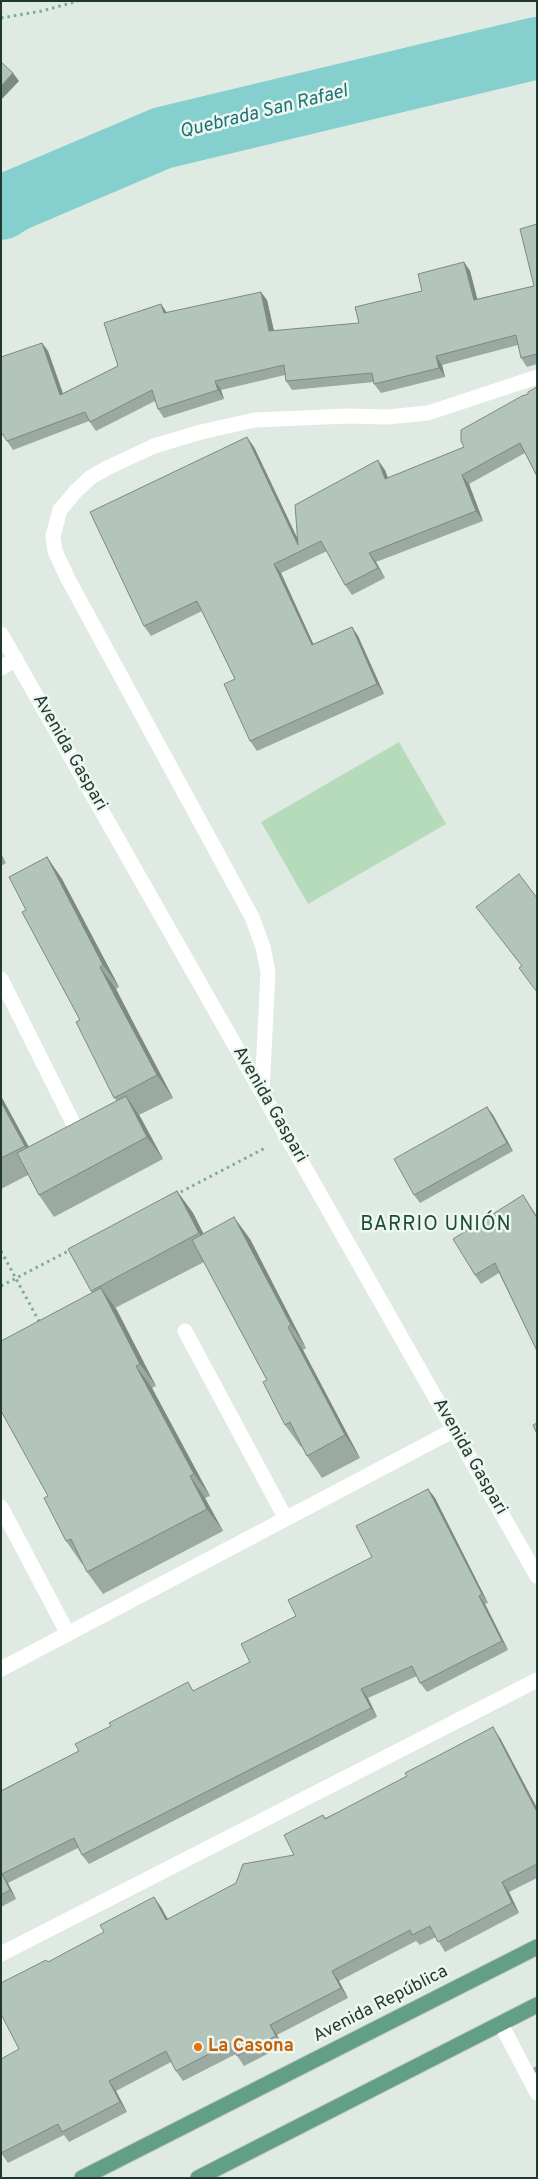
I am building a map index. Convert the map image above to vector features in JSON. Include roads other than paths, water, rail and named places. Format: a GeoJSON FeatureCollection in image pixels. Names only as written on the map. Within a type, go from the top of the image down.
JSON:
{"type":"FeatureCollection","features":[{"type":"Feature","properties":{"kind":"main road","name":"Avenida República"},"geometry":{"type":"LineString","coordinates":[[82,2178],[537,1947]]}},
{"type":"Feature","properties":{"kind":"main road"},"geometry":{"type":"LineString","coordinates":[[198,2178],[537,2005]]}},
{"type":"Feature","properties":{"kind":"street"},"geometry":{"type":"LineString","coordinates":[[262,1092],[268,972],[263,947],[252,917],[68,580],[55,551],[53,536],[60,510],[90,477],[99,472],[154,446],[201,432],[255,420],[348,416],[387,417],[428,412],[537,377]]}},
{"type":"Feature","properties":{"kind":"street","name":"Avenida Gaspari"},"geometry":{"type":"LineString","coordinates":[[1,634],[537,1576]]}},
{"type":"Feature","properties":{"kind":"street"},"geometry":{"type":"LineString","coordinates":[[1,668],[16,659]]}},
{"type":"Feature","properties":{"kind":"street"},"geometry":{"type":"LineString","coordinates":[[1,979],[72,1121]]}},
{"type":"Feature","properties":{"kind":"street"},"geometry":{"type":"LineString","coordinates":[[185,1331],[286,1519]]}},
{"type":"Feature","properties":{"kind":"street"},"geometry":{"type":"LineString","coordinates":[[1,1669],[454,1430]]}},
{"type":"Feature","properties":{"kind":"street"},"geometry":{"type":"LineString","coordinates":[[1,1507],[68,1634]]}},
{"type":"Feature","properties":{"kind":"street"},"geometry":{"type":"LineString","coordinates":[[1,1954],[537,1680]]}},
{"type":"Feature","properties":{"kind":"street"},"geometry":{"type":"LineString","coordinates":[[501,2024],[537,2093]]}},
{"type":"Feature","properties":{"kind":"waterway","name":"Quebrada San Rafael"},"geometry":{"type":"LineString","coordinates":[[1,209],[14,201],[162,138],[537,48]]}},
{"type":"Feature","properties":{"kind":"place","name":"La Casona"},"geometry":{"type":"Point","coordinates":[198,2047]}},
{"type":"Feature","properties":{"kind":"district","name":"BARRIO UNIÓN"},"geometry":{"type":"Point","coordinates":[436,1226]}}]}
